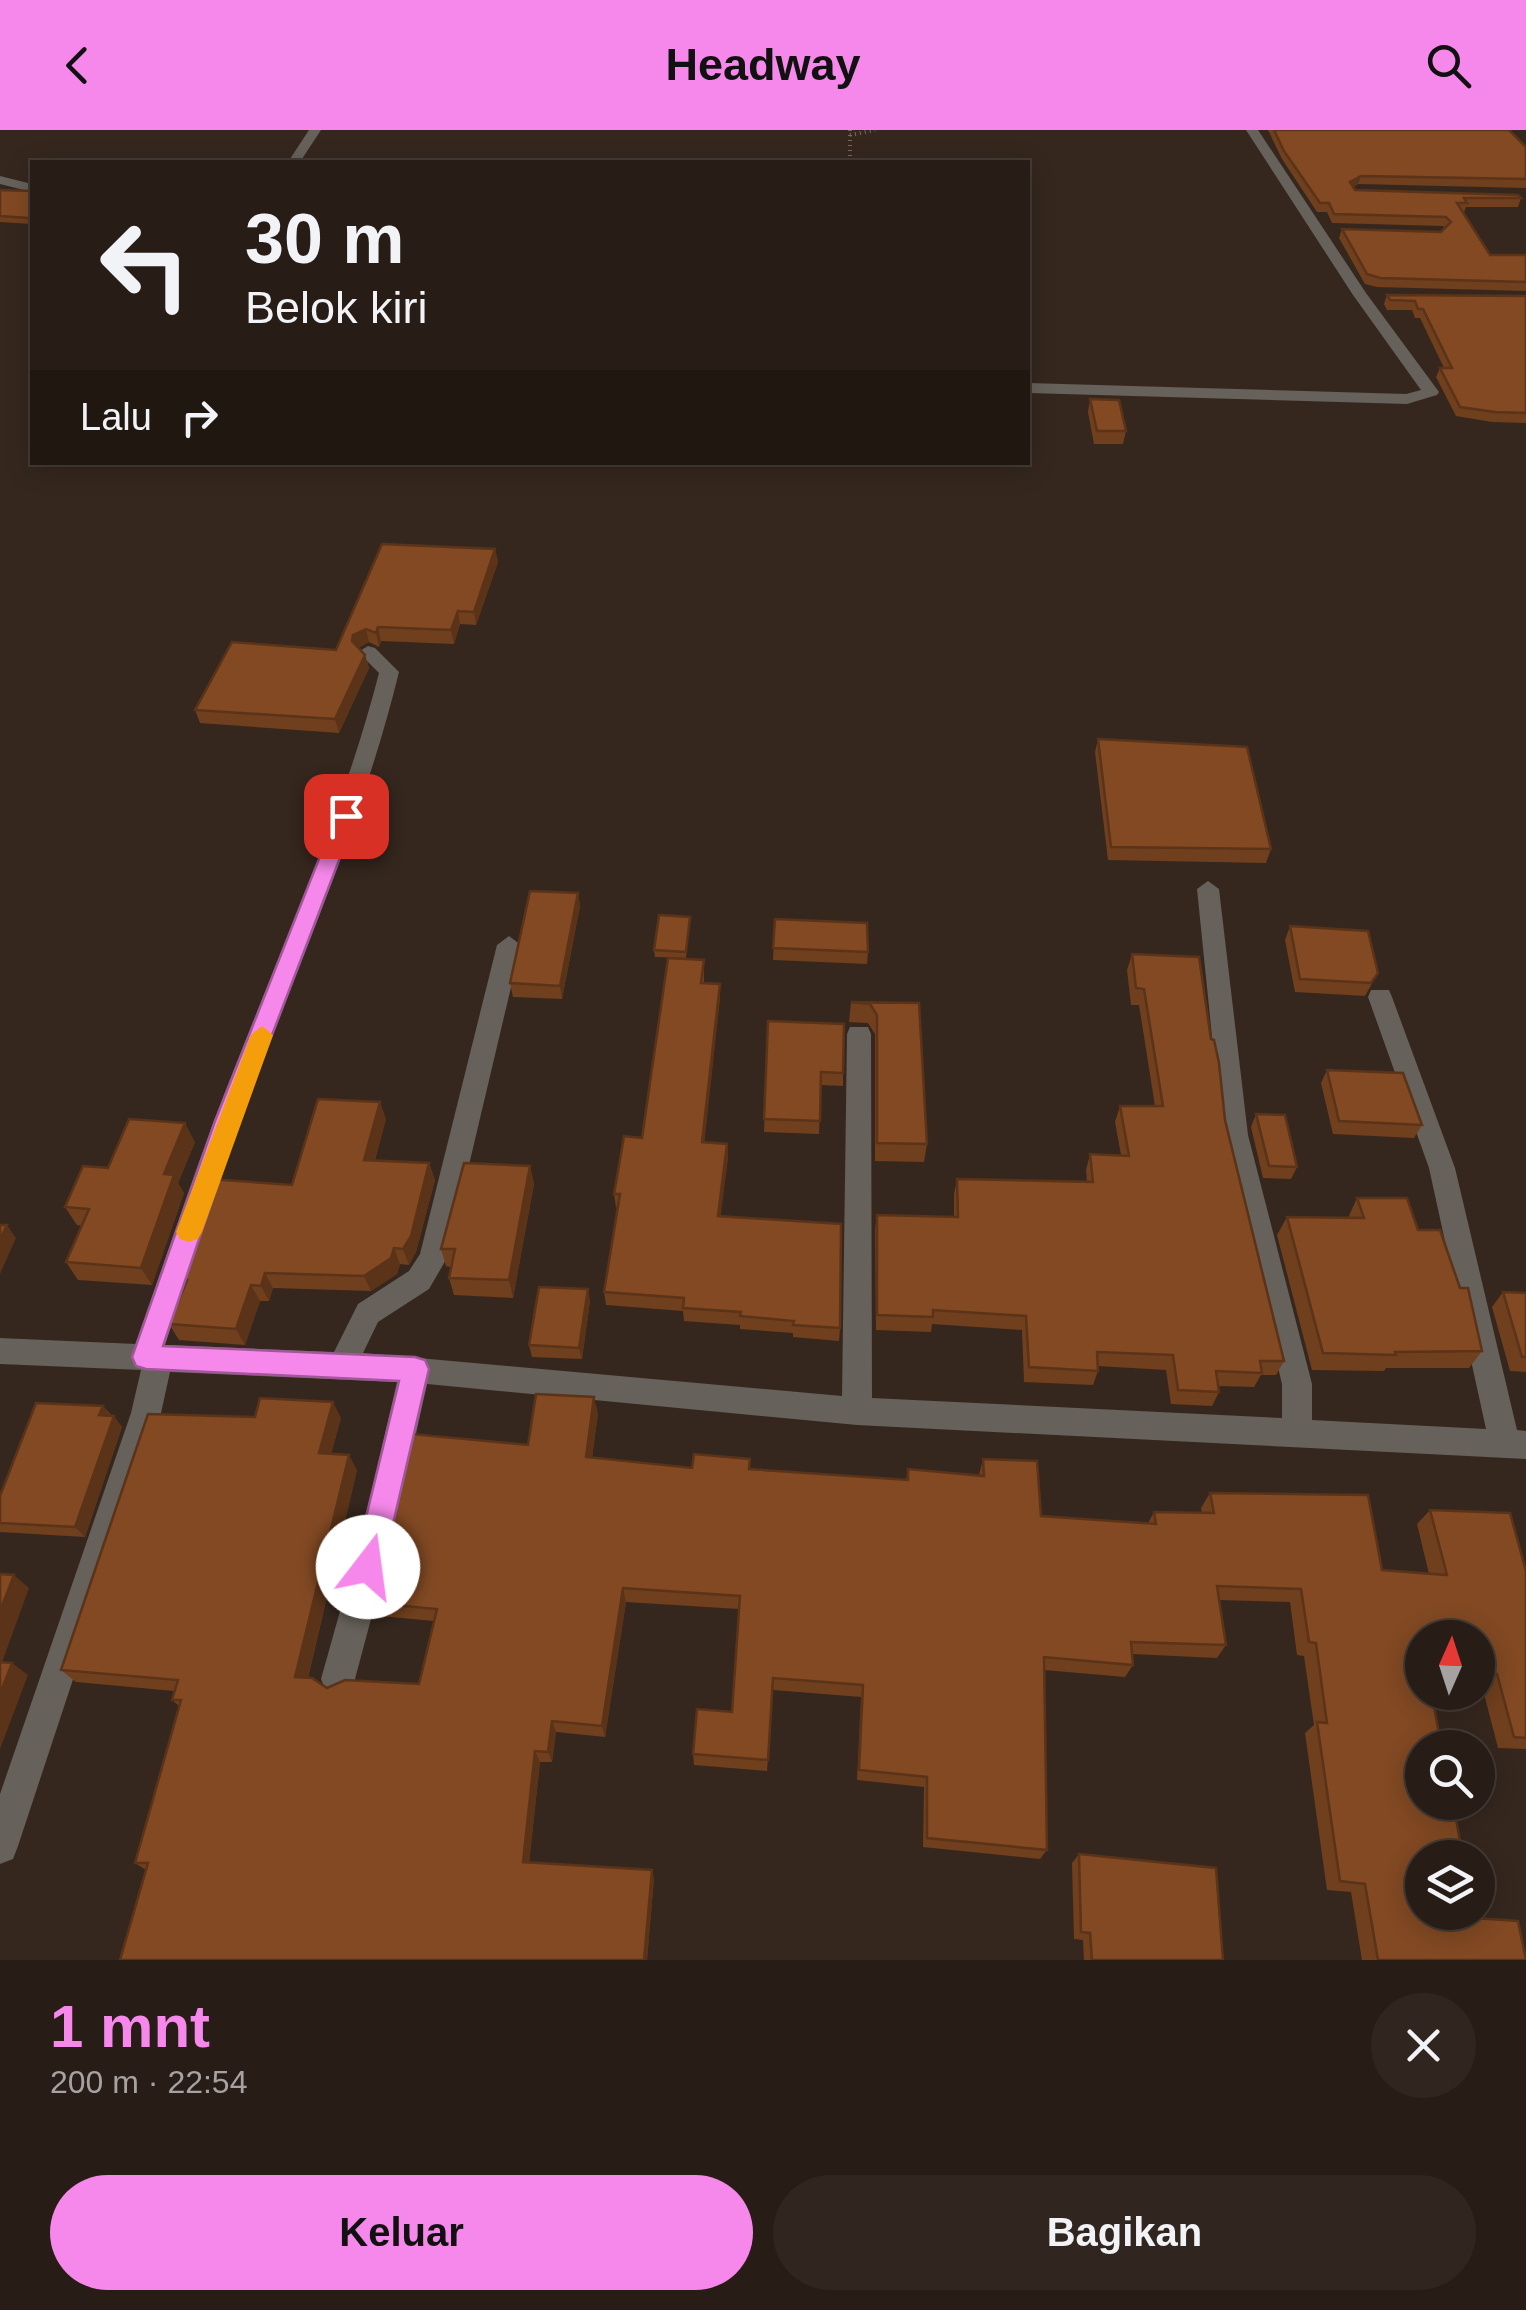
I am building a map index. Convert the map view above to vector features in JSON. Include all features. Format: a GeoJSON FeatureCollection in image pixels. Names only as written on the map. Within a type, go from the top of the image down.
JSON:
{"type":"FeatureCollection","features":[{"type":"Feature","properties":{"kind":"street"},"geometry":{"type":"LineString","coordinates":[[295,160],[315,130]]}},
{"type":"Feature","properties":{"kind":"street"},"geometry":{"type":"LineString","coordinates":[[1030,388],[1407,399],[1427,396],[1430,387],[1369,295],[1316,230],[1252,130]]}},
{"type":"Feature","properties":{"kind":"street"},"geometry":{"type":"LineString","coordinates":[[0,180],[30,188]]}},
{"type":"Feature","properties":{"kind":"street"},"geometry":{"type":"LineString","coordinates":[[1316,230],[1334,230]]}},
{"type":"Feature","properties":{"kind":"street"},"geometry":{"type":"LineString","coordinates":[[0,1846],[146,1413],[152,1358],[227,1121],[322,886],[370,748],[389,672],[368,652]]}},
{"type":"Feature","properties":{"kind":"street"},"geometry":{"type":"LineString","coordinates":[[1208,889],[1235,1135],[1297,1384],[1297,1436]]}},
{"type":"Feature","properties":{"kind":"street"},"geometry":{"type":"LineString","coordinates":[[342,1366],[368,1313],[419,1280],[433,1258],[498,1006],[509,945]]}},
{"type":"Feature","properties":{"kind":"street"},"geometry":{"type":"LineString","coordinates":[[0,1351],[415,1369],[856,1411],[1516,1446],[1442,1168],[1380,996]]}},
{"type":"Feature","properties":{"kind":"street"},"geometry":{"type":"LineString","coordinates":[[856,1411],[859,1034]]}},
{"type":"Feature","properties":{"kind":"street"},"geometry":{"type":"LineString","coordinates":[[338,1679],[415,1369]]}},
{"type":"Feature","properties":{"kind":"path"},"geometry":{"type":"LineString","coordinates":[[850,160],[850,132],[876,130]]}},
{"type":"Feature","properties":{"kind":"building"},"geometry":{"type":"Polygon","coordinates":[[[1274,130],[1509,130],[1526,147],[1526,179],[1361,176],[1350,182],[1355,190],[1518,195],[1521,198],[1464,198],[1467,203],[1457,203],[1490,255],[1526,255],[1526,282],[1380,278],[1367,274],[1342,229],[1441,232],[1451,222],[1446,217],[1334,214],[1329,203],[1320,203],[1274,130]]]}},
{"type":"Feature","properties":{"kind":"building"},"geometry":{"type":"Polygon","coordinates":[[[0,190],[30,191],[29,218],[0,216],[0,190]]]}},
{"type":"Feature","properties":{"kind":"building"},"geometry":{"type":"Polygon","coordinates":[[[1387,295],[1526,296],[1526,413],[1460,407],[1440,368],[1452,368],[1423,309],[1418,309],[1415,301],[1390,300],[1387,295]]]}},
{"type":"Feature","properties":{"kind":"building"},"geometry":{"type":"Polygon","coordinates":[[[1090,399],[1119,400],[1126,431],[1097,431],[1090,399]]]}},
{"type":"Feature","properties":{"kind":"building"},"geometry":{"type":"Polygon","coordinates":[[[382,544],[495,549],[474,612],[458,611],[451,630],[378,627],[376,633],[366,629],[353,635],[352,641],[365,655],[335,719],[195,710],[232,642],[336,650],[382,544]]]}},
{"type":"Feature","properties":{"kind":"building"},"geometry":{"type":"Polygon","coordinates":[[[1098,739],[1247,747],[1271,849],[1111,847],[1098,739]]]}},
{"type":"Feature","properties":{"kind":"building"},"geometry":{"type":"Polygon","coordinates":[[[530,891],[578,893],[560,986],[510,983],[530,891]]]}},
{"type":"Feature","properties":{"kind":"building"},"geometry":{"type":"Polygon","coordinates":[[[659,915],[690,917],[686,952],[654,950],[659,915]]]}},
{"type":"Feature","properties":{"kind":"building"},"geometry":{"type":"Polygon","coordinates":[[[775,919],[867,923],[868,952],[773,948],[775,919]]]}},
{"type":"Feature","properties":{"kind":"building"},"geometry":{"type":"Polygon","coordinates":[[[1290,926],[1368,931],[1378,973],[1371,983],[1300,979],[1290,926]]]}},
{"type":"Feature","properties":{"kind":"building"},"geometry":{"type":"Polygon","coordinates":[[[1132,954],[1199,957],[1211,1039],[1219,1063],[1225,1120],[1284,1361],[1260,1361],[1262,1373],[1216,1371],[1219,1392],[1178,1390],[1173,1355],[1097,1352],[1098,1371],[1029,1367],[1026,1316],[933,1310],[933,1317],[877,1315],[877,1215],[958,1217],[957,1179],[1093,1182],[1090,1154],[1129,1156],[1120,1106],[1163,1106],[1144,989],[1136,988],[1132,954]]]}},
{"type":"Feature","properties":{"kind":"building"},"geometry":{"type":"Polygon","coordinates":[[[668,958],[704,960],[701,983],[720,984],[702,1142],[727,1144],[718,1216],[841,1224],[840,1328],[793,1325],[794,1321],[740,1316],[741,1312],[683,1308],[684,1298],[604,1292],[620,1194],[614,1194],[624,1136],[642,1138],[668,958]]]}},
{"type":"Feature","properties":{"kind":"building"},"geometry":{"type":"Polygon","coordinates":[[[851,1002],[919,1003],[927,1144],[877,1143],[877,1015],[870,1004],[851,1002]]]}},
{"type":"Feature","properties":{"kind":"building"},"geometry":{"type":"Polygon","coordinates":[[[768,1021],[844,1024],[843,1073],[821,1072],[820,1121],[764,1119],[768,1021]]]}},
{"type":"Feature","properties":{"kind":"building"},"geometry":{"type":"Polygon","coordinates":[[[1327,1070],[1403,1073],[1422,1125],[1339,1121],[1327,1070]]]}},
{"type":"Feature","properties":{"kind":"building"},"geometry":{"type":"Polygon","coordinates":[[[318,1099],[380,1102],[364,1160],[429,1163],[411,1236],[403,1249],[394,1248],[391,1258],[364,1276],[265,1273],[261,1286],[251,1285],[236,1329],[169,1324],[187,1280],[176,1280],[210,1179],[292,1185],[318,1099]]]}},
{"type":"Feature","properties":{"kind":"building"},"geometry":{"type":"Polygon","coordinates":[[[1256,1114],[1285,1115],[1297,1167],[1269,1166],[1256,1114]]]}},
{"type":"Feature","properties":{"kind":"building"},"geometry":{"type":"Polygon","coordinates":[[[129,1119],[185,1123],[164,1174],[174,1175],[141,1268],[66,1262],[89,1209],[65,1207],[83,1166],[108,1168],[129,1119]]]}},
{"type":"Feature","properties":{"kind":"building"},"geometry":{"type":"Polygon","coordinates":[[[464,1163],[530,1166],[509,1280],[449,1278],[455,1249],[441,1249],[464,1163]]]}},
{"type":"Feature","properties":{"kind":"building"},"geometry":{"type":"Polygon","coordinates":[[[1357,1198],[1407,1198],[1418,1230],[1440,1230],[1460,1288],[1468,1288],[1482,1351],[1323,1353],[1287,1217],[1364,1218],[1357,1198]]]}},
{"type":"Feature","properties":{"kind":"building"},"geometry":{"type":"Polygon","coordinates":[[[539,1287],[588,1289],[579,1348],[529,1345],[539,1287]]]}},
{"type":"Feature","properties":{"kind":"building"},"geometry":{"type":"Polygon","coordinates":[[[1503,1292],[1526,1293],[1526,1357],[1522,1357],[1503,1292]]]}},
{"type":"Feature","properties":{"kind":"building"},"geometry":{"type":"Polygon","coordinates":[[[536,1394],[594,1397],[586,1457],[692,1468],[694,1454],[750,1459],[749,1469],[908,1480],[908,1469],[984,1476],[983,1459],[1037,1461],[1041,1516],[1156,1524],[1154,1512],[1214,1513],[1210,1493],[1368,1495],[1382,1570],[1447,1575],[1430,1510],[1510,1513],[1526,1571],[1526,1738],[1514,1737],[1495,1674],[1495,1620],[1405,1620],[1405,1710],[1435,1710],[1438,1730],[1405,1730],[1405,1820],[1456,1820],[1460,1840],[1405,1840],[1405,1930],[1495,1930],[1495,1919],[1518,1921],[1526,1960],[1378,1960],[1365,1884],[1340,1881],[1317,1722],[1327,1723],[1316,1643],[1309,1642],[1301,1589],[1217,1586],[1226,1645],[1131,1642],[1133,1665],[1044,1657],[1047,1850],[927,1838],[927,1777],[859,1770],[863,1685],[773,1678],[768,1760],[693,1754],[697,1709],[732,1712],[740,1596],[623,1588],[602,1726],[552,1721],[548,1752],[535,1751],[523,1862],[652,1870],[644,1960],[120,1960],[148,1863],[135,1863],[181,1700],[172,1700],[178,1680],[61,1670],[148,1414],[255,1417],[260,1398],[333,1402],[319,1453],[349,1455],[295,1677],[312,1678],[327,1688],[345,1680],[419,1684],[437,1609],[372,1603],[412,1434],[528,1445],[536,1394]]]}},
{"type":"Feature","properties":{"kind":"building"},"geometry":{"type":"Polygon","coordinates":[[[36,1403],[103,1406],[99,1415],[114,1416],[75,1527],[0,1523],[0,1496],[36,1403]]]}},
{"type":"Feature","properties":{"kind":"building"},"geometry":{"type":"Polygon","coordinates":[[[0,1574],[14,1575],[0,1611],[0,1574]]]}},
{"type":"Feature","properties":{"kind":"building"},"geometry":{"type":"Polygon","coordinates":[[[0,1662],[12,1663],[0,1694],[0,1662]]]}},
{"type":"Feature","properties":{"kind":"building"},"geometry":{"type":"Polygon","coordinates":[[[1079,1854],[1216,1868],[1223,1960],[1092,1960],[1090,1933],[1081,1932],[1079,1854]]]}},
{"type":"Feature","properties":{"kind":"slow traffic"},"geometry":{"type":"LineString","coordinates":[[189,1232],[262,1035]]}},
{"type":"Feature","properties":{"kind":"route"},"geometry":{"type":"LineString","coordinates":[[346,816],[322,886],[227,1121],[146,1357],[415,1369],[368,1567]]}}]}
